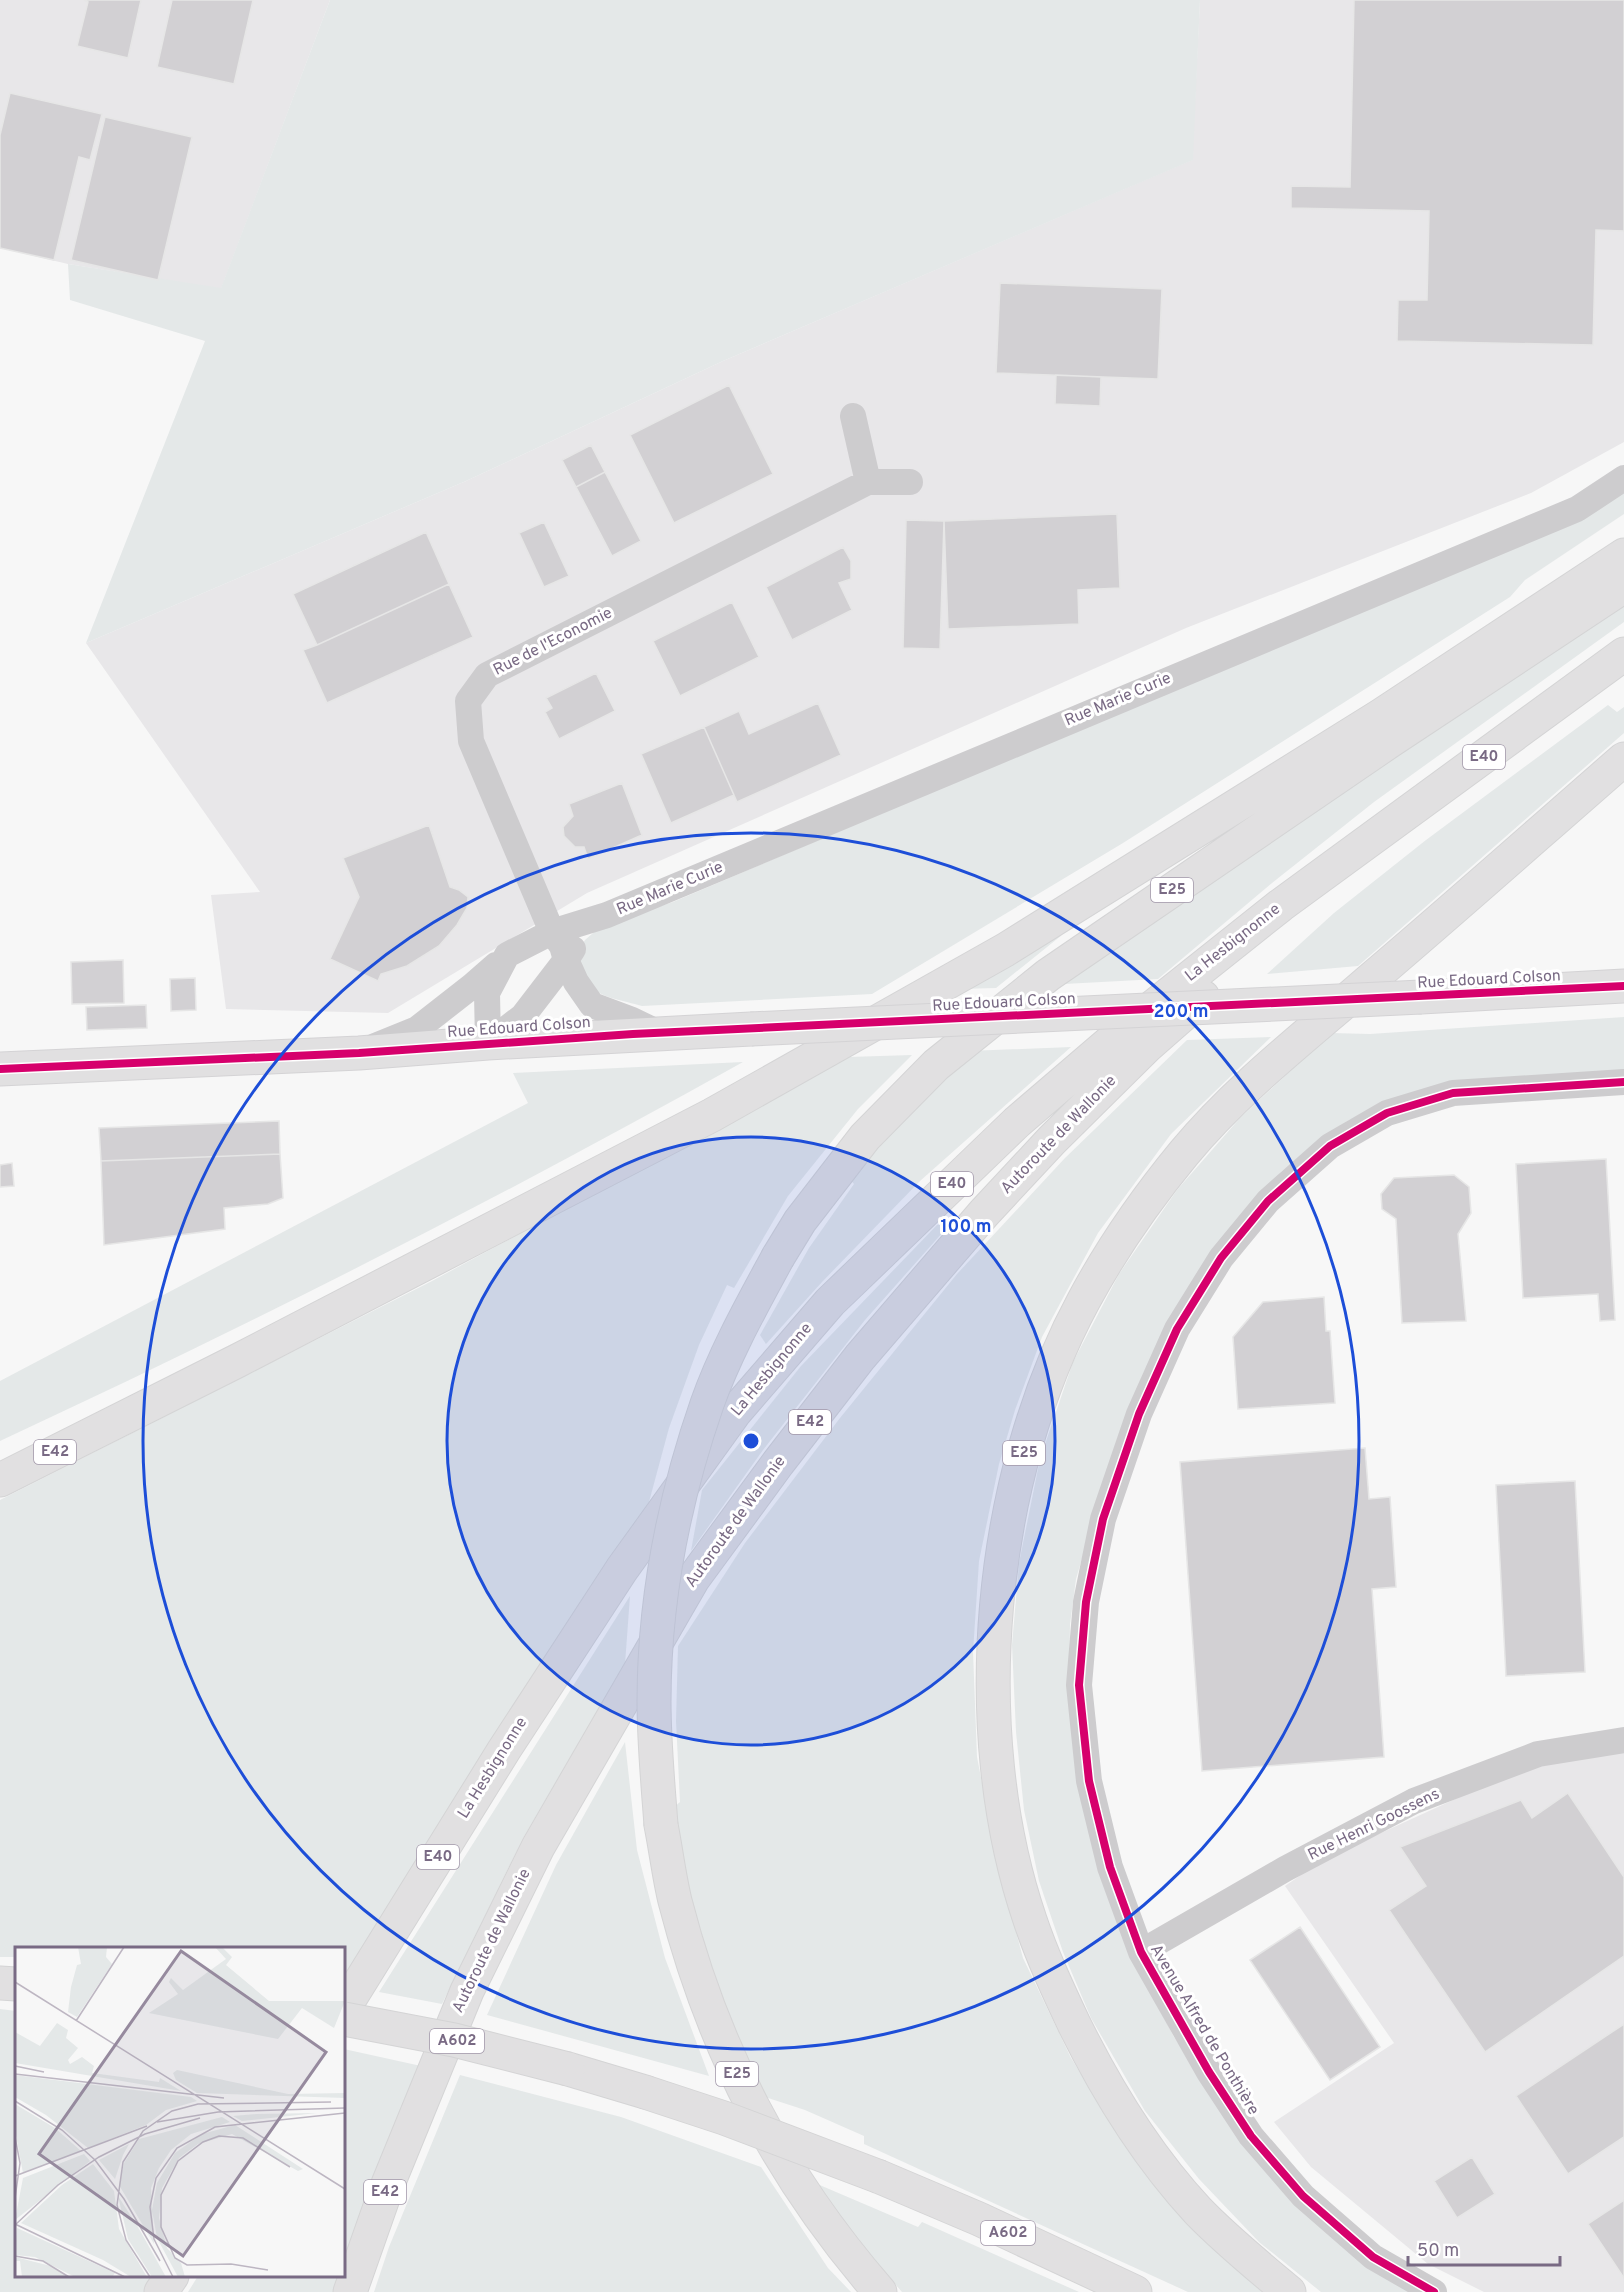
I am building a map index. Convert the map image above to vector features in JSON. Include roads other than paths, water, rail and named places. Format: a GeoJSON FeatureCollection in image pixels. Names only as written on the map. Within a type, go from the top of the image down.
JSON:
{"type":"FeatureCollection","features":[{"type":"Feature","properties":{"kind":"main road"},"geometry":{"type":"LineString","coordinates":[[0,1472],[110,1424],[237,1361],[711,1115],[1005,950],[1380,716],[1624,555]]}},
{"type":"Feature","properties":{"kind":"main road","name":"E25"},"geometry":{"type":"LineString","coordinates":[[880,2292],[807,2199],[768,2136],[727,2054],[696,1970],[675,1899],[661,1825],[654,1700],[657,1631],[666,1567],[683,1479],[708,1402],[740,1328],[800,1221],[866,1137],[936,1065],[1039,983],[1361,761],[1624,586]]}},
{"type":"Feature","properties":{"kind":"main road","name":"E40"},"geometry":{"type":"LineString","coordinates":[[1345,861],[1624,654]]}},
{"type":"Feature","properties":{"kind":"main road","name":"E25"},"geometry":{"type":"LineString","coordinates":[[1289,2292],[1198,2212],[1146,2147],[1115,2102],[1085,2045],[1054,1981],[1029,1917],[1010,1847],[994,1722],[994,1651],[999,1572],[1010,1508],[1027,1444],[1050,1373],[1083,1302],[1128,1226],[1186,1151],[1257,1077],[1624,759]]}},
{"type":"Feature","properties":{"kind":"main road","name":"La Hesbignonne"},"geometry":{"type":"LineString","coordinates":[[345,2006],[504,1750],[622,1569],[735,1412],[830,1302],[1017,1122],[1129,1026],[1281,905],[1345,861]]}},
{"type":"Feature","properties":{"kind":"main road","name":"Autoroute de Wallonie"},"geometry":{"type":"LineString","coordinates":[[350,2292],[388,2184],[466,1991],[538,1847],[693,1579],[778,1463],[860,1357],[984,1213],[1052,1140],[1147,1046],[1291,920],[1345,861]]}},
{"type":"Feature","properties":{"kind":"main road","name":"Rue Edouard Colson"},"geometry":{"type":"LineString","coordinates":[[0,1069],[373,1052],[488,1042],[659,1033],[1624,986]]}},
{"type":"Feature","properties":{"kind":"main road","name":"E42"},"geometry":{"type":"LineString","coordinates":[[0,1480],[110,1424]]}},
{"type":"Feature","properties":{"kind":"main road","name":"A602"},"geometry":{"type":"LineString","coordinates":[[345,2019],[454,2040],[568,2069],[724,2118],[880,2177],[1135,2292]]}},
{"type":"Feature","properties":{"kind":"main road"},"geometry":{"type":"LineString","coordinates":[[161,2292],[171,2277]]}},
{"type":"Feature","properties":{"kind":"street"},"geometry":{"type":"LineString","coordinates":[[853,416],[868,482]]}},
{"type":"Feature","properties":{"kind":"street","name":"Rue Marie Curie"},"geometry":{"type":"LineString","coordinates":[[607,915],[1577,509],[1624,478]]}},
{"type":"Feature","properties":{"kind":"street","name":"Rue de l'Economie"},"geometry":{"type":"LineString","coordinates":[[659,1033],[592,1005],[576,982],[562,946],[552,932],[471,741],[468,701],[487,675],[868,482],[910,482]]}},
{"type":"Feature","properties":{"kind":"street"},"geometry":{"type":"LineString","coordinates":[[373,1052],[417,1029],[472,987],[507,955],[552,932],[607,915]]}},
{"type":"Feature","properties":{"kind":"street"},"geometry":{"type":"LineString","coordinates":[[488,1042],[523,1016],[566,960],[581,936],[607,915]]}},
{"type":"Feature","properties":{"kind":"street"},"geometry":{"type":"LineString","coordinates":[[488,1042],[487,993],[507,955]]}},
{"type":"Feature","properties":{"kind":"street","name":"Avenue Alfred de Ponthière"},"geometry":{"type":"LineString","coordinates":[[1434,2292],[1373,2256],[1303,2196],[1251,2136],[1209,2072],[1141,1952],[1110,1867],[1089,1781],[1079,1685],[1086,1602],[1103,1518],[1139,1414],[1177,1329],[1221,1257],[1268,1201],[1330,1146],[1387,1113],[1453,1093],[1624,1082]]}},
{"type":"Feature","properties":{"kind":"street","name":"Rue Henri Goossens"},"geometry":{"type":"LineString","coordinates":[[1141,1952],[1285,1869],[1414,1801],[1538,1754],[1624,1740]]}}]}
